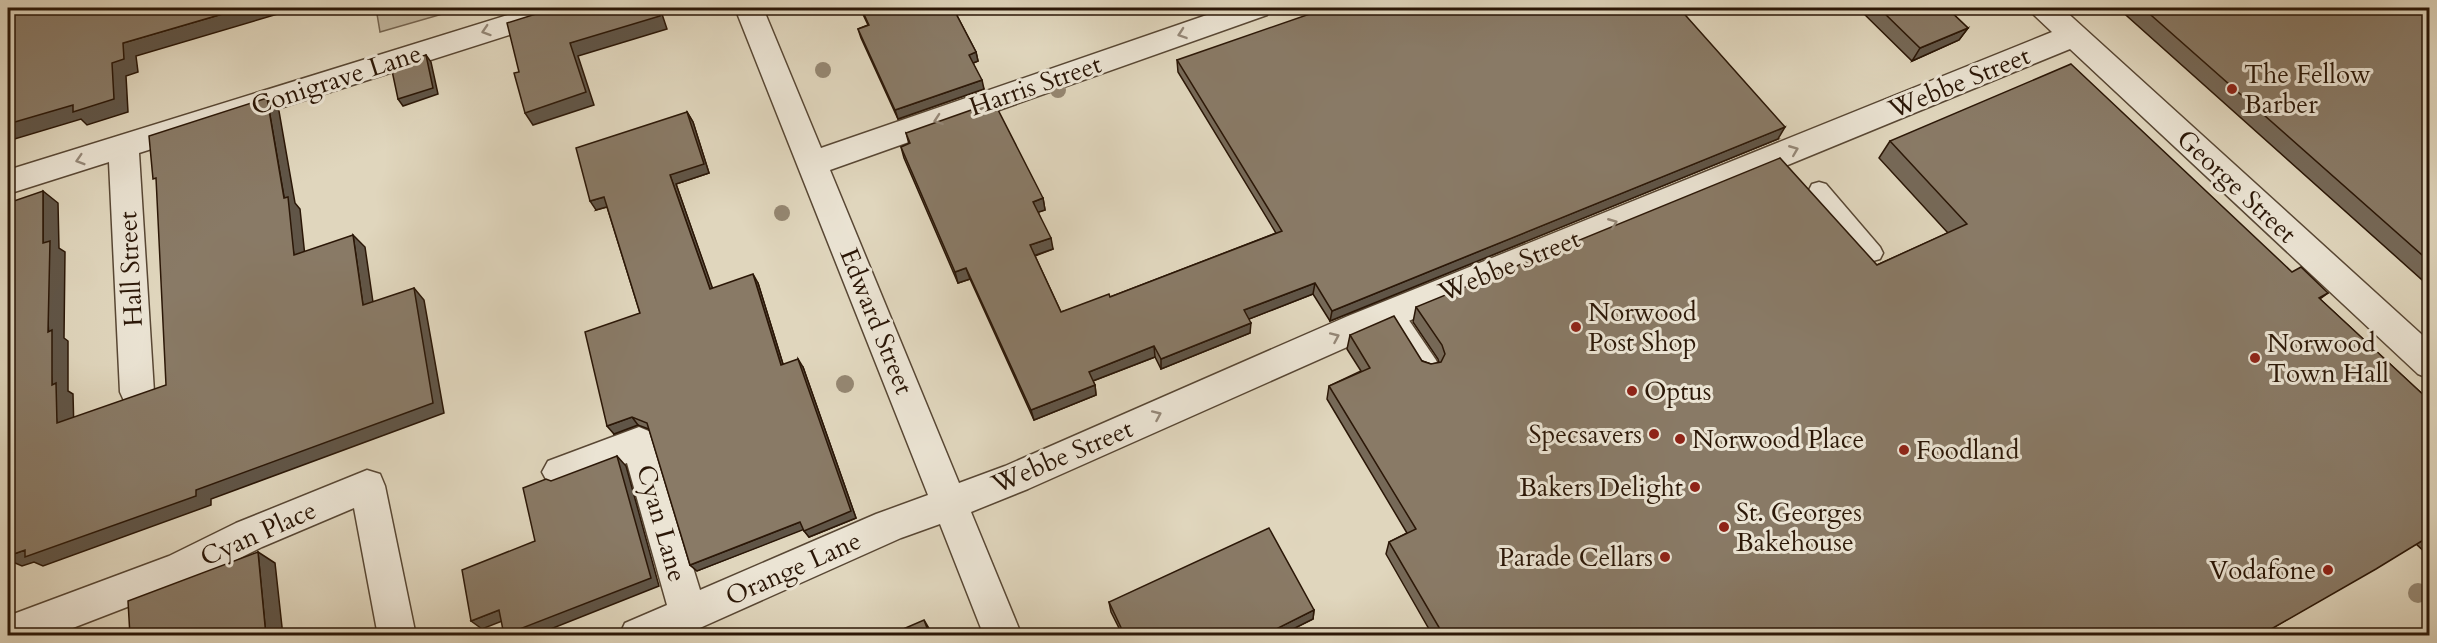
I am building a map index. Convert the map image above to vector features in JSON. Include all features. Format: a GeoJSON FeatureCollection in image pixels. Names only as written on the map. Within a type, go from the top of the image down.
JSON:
{"type":"FeatureCollection","features":[{"type":"Feature","properties":{"kind":"street","name":"Conigrave Lane"},"geometry":{"type":"LineString","coordinates":[[8,182],[562,8]]}},
{"type":"Feature","properties":{"kind":"street","name":"Edward Street"},"geometry":{"type":"LineString","coordinates":[[749,8],[814,163],[948,504],[1003,636]]}},
{"type":"Feature","properties":{"kind":"street","name":"Harris Street"},"geometry":{"type":"LineString","coordinates":[[814,163],[1257,8]]}},
{"type":"Feature","properties":{"kind":"street","name":"George Street"},"geometry":{"type":"LineString","coordinates":[[2044,8],[2430,364]]}},
{"type":"Feature","properties":{"kind":"street","name":"Webbe Street"},"geometry":{"type":"LineString","coordinates":[[948,504],[1026,473],[1392,313],[2074,35]]}},
{"type":"Feature","properties":{"kind":"street","name":"Hall Street"},"geometry":{"type":"LineString","coordinates":[[123,146],[137,392]]}},
{"type":"Feature","properties":{"kind":"street","name":"Cyan Lane"},"geometry":{"type":"LineString","coordinates":[[560,472],[639,443],[688,614]]}},
{"type":"Feature","properties":{"kind":"street","name":"Cyan Place"},"geometry":{"type":"LineString","coordinates":[[8,634],[178,570],[249,535],[367,486],[397,636]]}},
{"type":"Feature","properties":{"kind":"street","name":"Orange Lane"},"geometry":{"type":"LineString","coordinates":[[638,636],[889,526],[948,504]]}},
{"type":"Feature","properties":{"kind":"lane"},"geometry":{"type":"LineString","coordinates":[[1819,190],[1873,253]]}},
{"type":"Feature","properties":{"kind":"lane"},"geometry":{"type":"LineString","coordinates":[[1392,313],[1428,367]]}},
{"type":"Feature","properties":{"kind":"shaded area"},"geometry":{"type":"Polygon","coordinates":[[[376,8],[453,8],[453,11],[380,32],[376,8]]]}},
{"type":"Feature","properties":{"kind":"building"},"geometry":{"type":"Polygon","coordinates":[[[8,8],[243,8],[123,43],[124,59],[112,63],[114,99],[73,112],[73,105],[8,124],[8,8]]]}},
{"type":"Feature","properties":{"kind":"building"},"geometry":{"type":"Polygon","coordinates":[[[555,8],[658,8],[660,16],[570,43],[586,92],[525,113],[514,73],[519,72],[507,23],[555,8]]]}},
{"type":"Feature","properties":{"kind":"building"},"geometry":{"type":"Polygon","coordinates":[[[861,8],[953,8],[976,52],[969,55],[982,80],[895,110],[858,29],[869,25],[861,8]]]}},
{"type":"Feature","properties":{"kind":"building"},"geometry":{"type":"Polygon","coordinates":[[[1327,8],[1679,8],[1785,127],[1332,311],[1315,283],[1244,310],[1251,323],[1161,359],[1154,346],[1089,372],[1095,385],[1031,410],[966,268],[955,272],[901,147],[910,143],[906,133],[994,102],[1043,198],[1033,202],[1051,238],[1030,245],[1061,312],[1109,294],[1110,297],[1282,231],[1177,60],[1327,8]]]}},
{"type":"Feature","properties":{"kind":"building"},"geometry":{"type":"Polygon","coordinates":[[[1879,8],[1947,8],[1968,28],[1920,48],[1879,8]]]}},
{"type":"Feature","properties":{"kind":"building"},"geometry":{"type":"Polygon","coordinates":[[[2143,8],[2430,8],[2430,262],[2143,8]]]}},
{"type":"Feature","properties":{"kind":"building"},"geometry":{"type":"Polygon","coordinates":[[[426,55],[433,88],[398,99],[391,66],[426,55]]]}},
{"type":"Feature","properties":{"kind":"building"},"geometry":{"type":"Polygon","coordinates":[[[2071,64],[2292,272],[2301,267],[2328,293],[2319,298],[2430,401],[2430,536],[2259,636],[1444,636],[1389,542],[1416,529],[1329,386],[1370,368],[1350,335],[1394,316],[1422,361],[1431,364],[1441,362],[1445,354],[1442,345],[1416,307],[1780,158],[1877,265],[1967,224],[1890,141],[2071,64]]]}},
{"type":"Feature","properties":{"kind":"building"},"geometry":{"type":"Polygon","coordinates":[[[267,98],[284,198],[288,197],[294,255],[353,235],[363,305],[414,288],[433,403],[196,490],[196,496],[25,557],[25,550],[8,556],[8,203],[43,191],[43,243],[50,241],[48,332],[52,330],[52,385],[56,383],[57,423],[166,385],[156,178],[153,179],[149,136],[267,98]]]}},
{"type":"Feature","properties":{"kind":"building"},"geometry":{"type":"Polygon","coordinates":[[[687,112],[704,164],[670,175],[710,289],[753,274],[781,365],[798,359],[851,511],[804,531],[800,522],[690,565],[647,423],[632,417],[607,426],[585,332],[640,313],[604,197],[590,201],[576,148],[687,112]]]}},
{"type":"Feature","properties":{"kind":"building"},"geometry":{"type":"Polygon","coordinates":[[[617,456],[651,578],[504,635],[499,610],[471,621],[462,570],[535,541],[523,488],[546,479],[551,481],[617,456]]]}},
{"type":"Feature","properties":{"kind":"building"},"geometry":{"type":"Polygon","coordinates":[[[1269,528],[1314,610],[1262,636],[1125,636],[1109,602],[1269,528]]]}},
{"type":"Feature","properties":{"kind":"building"},"geometry":{"type":"Polygon","coordinates":[[[258,552],[266,636],[130,636],[128,601],[258,552]]]}},
{"type":"Feature","properties":{"kind":"building"},"geometry":{"type":"Polygon","coordinates":[[[924,620],[930,636],[887,636],[924,620]]]}},
{"type":"Feature","properties":{"kind":"place","name":"The Fellow Barber"},"geometry":{"type":"Point","coordinates":[2232,89]}},
{"type":"Feature","properties":{"kind":"place","name":"Norwood Post Shop"},"geometry":{"type":"Point","coordinates":[1576,327]}},
{"type":"Feature","properties":{"kind":"place","name":"Norwood Town Hall"},"geometry":{"type":"Point","coordinates":[2255,358]}},
{"type":"Feature","properties":{"kind":"place","name":"Optus"},"geometry":{"type":"Point","coordinates":[1632,391]}},
{"type":"Feature","properties":{"kind":"place","name":"Specsavers"},"geometry":{"type":"Point","coordinates":[1654,434]}},
{"type":"Feature","properties":{"kind":"place","name":"Norwood Place"},"geometry":{"type":"Point","coordinates":[1680,439]}},
{"type":"Feature","properties":{"kind":"place","name":"Foodland"},"geometry":{"type":"Point","coordinates":[1904,450]}},
{"type":"Feature","properties":{"kind":"place","name":"Bakers Delight"},"geometry":{"type":"Point","coordinates":[1695,487]}},
{"type":"Feature","properties":{"kind":"place","name":"St. Georges Bakehouse"},"geometry":{"type":"Point","coordinates":[1724,527]}},
{"type":"Feature","properties":{"kind":"place","name":"Parade Cellars"},"geometry":{"type":"Point","coordinates":[1665,557]}},
{"type":"Feature","properties":{"kind":"place","name":"Vodafone"},"geometry":{"type":"Point","coordinates":[2328,570]}}]}
